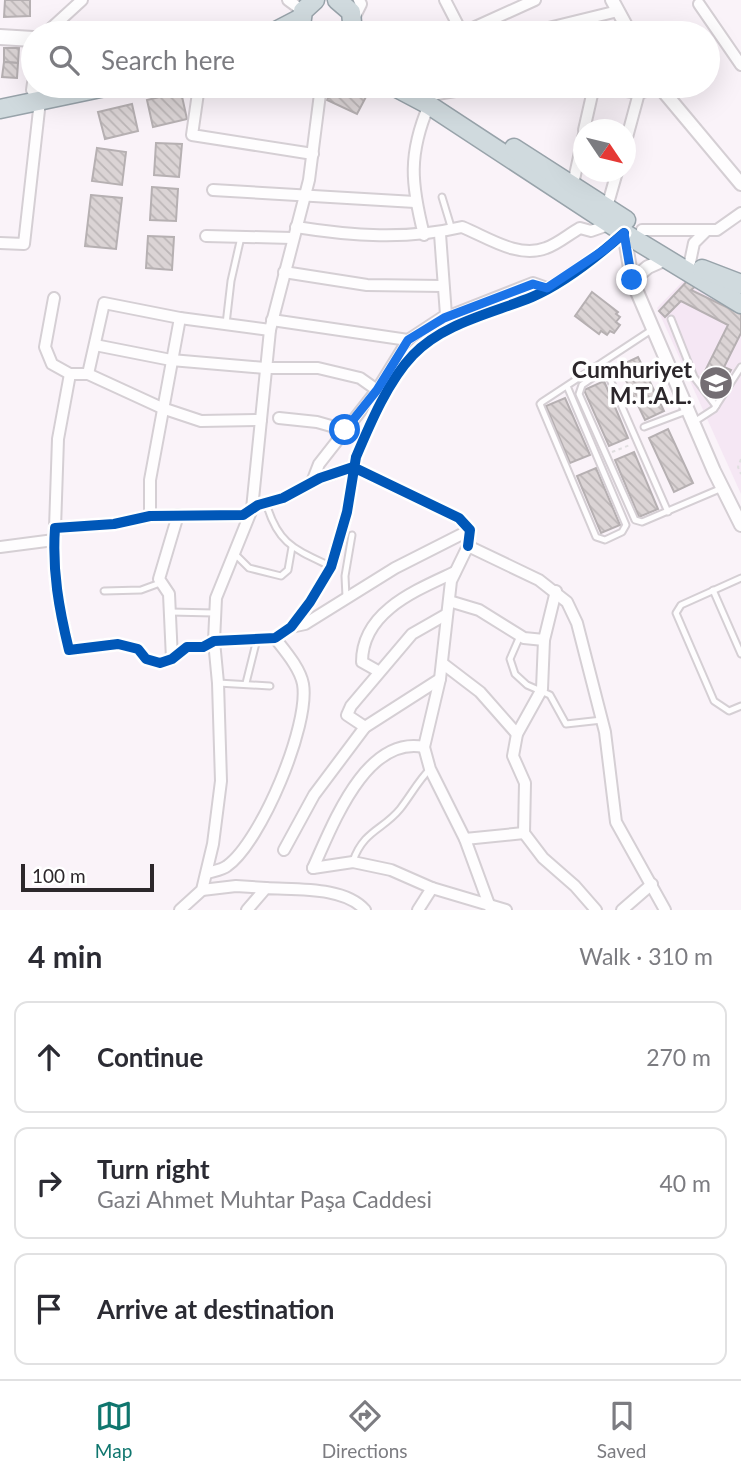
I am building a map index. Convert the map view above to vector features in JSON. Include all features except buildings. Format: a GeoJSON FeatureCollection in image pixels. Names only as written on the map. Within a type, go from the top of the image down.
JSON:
{"type":"FeatureCollection","features":[{"type":"Feature","properties":{"kind":"highway"},"geometry":{"type":"LineString","coordinates":[[337,0],[358,16]]}},
{"type":"Feature","properties":{"kind":"highway"},"geometry":{"type":"LineString","coordinates":[[0,96],[21,93]]}},
{"type":"Feature","properties":{"kind":"highway"},"geometry":{"type":"LineString","coordinates":[[0,108],[21,98]]}},
{"type":"Feature","properties":{"kind":"highway"},"geometry":{"type":"LineString","coordinates":[[431,98],[573,184],[666,259],[741,304]]}},
{"type":"Feature","properties":{"kind":"highway"},"geometry":{"type":"LineString","coordinates":[[431,98],[621,224],[710,274],[741,284]]}},
{"type":"Feature","properties":{"kind":"main road"},"geometry":{"type":"LineString","coordinates":[[0,37],[21,38]]}},
{"type":"Feature","properties":{"kind":"street"},"geometry":{"type":"LineString","coordinates":[[60,21],[82,0]]}},
{"type":"Feature","properties":{"kind":"street"},"geometry":{"type":"LineString","coordinates":[[445,0],[456,21]]}},
{"type":"Feature","properties":{"kind":"street"},"geometry":{"type":"LineString","coordinates":[[488,21],[533,0]]}},
{"type":"Feature","properties":{"kind":"street"},"geometry":{"type":"LineString","coordinates":[[701,1],[714,21]]}},
{"type":"Feature","properties":{"kind":"street"},"geometry":{"type":"LineString","coordinates":[[582,21],[615,6]]}},
{"type":"Feature","properties":{"kind":"street"},"geometry":{"type":"LineString","coordinates":[[720,31],[741,65]]}},
{"type":"Feature","properties":{"kind":"street"},"geometry":{"type":"LineString","coordinates":[[0,243],[24,244],[34,98]]}},
{"type":"Feature","properties":{"kind":"street"},"geometry":{"type":"LineString","coordinates":[[197,98],[192,135],[313,154]]}},
{"type":"Feature","properties":{"kind":"street"},"geometry":{"type":"LineString","coordinates":[[180,910],[202,890],[207,873],[221,781],[214,613],[232,552],[252,509],[271,325],[305,198],[320,98]]}},
{"type":"Feature","properties":{"kind":"street"},"geometry":{"type":"LineString","coordinates":[[424,235],[415,202],[415,138],[425,98]]}},
{"type":"Feature","properties":{"kind":"street"},"geometry":{"type":"LineString","coordinates":[[587,119],[592,98]]}},
{"type":"Feature","properties":{"kind":"street"},"geometry":{"type":"LineString","coordinates":[[631,119],[638,98]]}},
{"type":"Feature","properties":{"kind":"street"},"geometry":{"type":"LineString","coordinates":[[668,98],[741,184]]}},
{"type":"Feature","properties":{"kind":"street"},"geometry":{"type":"LineString","coordinates":[[618,182],[621,224],[632,280],[741,525]]}},
{"type":"Feature","properties":{"kind":"street"},"geometry":{"type":"LineString","coordinates":[[213,190],[305,198],[415,202]]}},
{"type":"Feature","properties":{"kind":"street"},"geometry":{"type":"LineString","coordinates":[[206,236],[241,237],[294,233],[424,235],[440,234],[462,227],[508,249],[544,249],[580,228],[591,231],[621,224],[706,231],[728,224],[741,213]]}},
{"type":"Feature","properties":{"kind":"street"},"geometry":{"type":"LineString","coordinates":[[70,374],[58,439],[52,561],[58,607],[69,650],[118,644],[138,649],[146,659],[160,663],[172,659],[187,647],[203,647],[214,641],[275,638],[291,627],[331,567],[347,512],[353,467],[366,434],[399,373],[414,354],[437,336],[547,288],[604,250],[621,224]]}},
{"type":"Feature","properties":{"kind":"street"},"geometry":{"type":"LineString","coordinates":[[690,262],[694,243],[706,231]]}},
{"type":"Feature","properties":{"kind":"street"},"geometry":{"type":"LineString","coordinates":[[440,234],[442,286],[447,312],[444,318]]}},
{"type":"Feature","properties":{"kind":"street"},"geometry":{"type":"LineString","coordinates":[[632,280],[648,267],[666,259]]}},
{"type":"Feature","properties":{"kind":"street"},"geometry":{"type":"LineString","coordinates":[[284,272],[367,285],[442,286]]}},
{"type":"Feature","properties":{"kind":"street"},"geometry":{"type":"LineString","coordinates":[[312,482],[319,464],[377,390],[408,340],[444,318],[533,284],[547,288]]}},
{"type":"Feature","properties":{"kind":"street"},"geometry":{"type":"LineString","coordinates":[[54,298],[45,353],[52,364],[70,374],[88,374],[162,408],[201,421],[261,420]]}},
{"type":"Feature","properties":{"kind":"street"},"geometry":{"type":"LineString","coordinates":[[88,374],[104,303],[226,325],[271,325],[408,340]]}},
{"type":"Feature","properties":{"kind":"street"},"geometry":{"type":"LineString","coordinates":[[150,516],[150,480],[180,318]]}},
{"type":"Feature","properties":{"kind":"street"},"geometry":{"type":"LineString","coordinates":[[95,345],[171,360],[340,372],[360,378],[377,390]]}},
{"type":"Feature","properties":{"kind":"street"},"geometry":{"type":"LineString","coordinates":[[279,418],[345,430]]}},
{"type":"Feature","properties":{"kind":"street"},"geometry":{"type":"LineString","coordinates":[[0,548],[54,534],[150,516],[243,515],[312,482],[353,467],[437,505],[459,518],[470,530],[468,546],[456,572],[449,601],[440,680],[424,747],[430,769],[466,839],[489,907]]}},
{"type":"Feature","properties":{"kind":"street"},"geometry":{"type":"LineString","coordinates":[[172,659],[169,643],[169,594],[160,583],[178,515]]}},
{"type":"Feature","properties":{"kind":"street"},"geometry":{"type":"LineString","coordinates":[[291,627],[305,624],[395,568],[470,530]]}},
{"type":"Feature","properties":{"kind":"street"},"geometry":{"type":"LineString","coordinates":[[468,546],[493,556],[556,591],[567,602],[577,623],[602,720],[616,822],[665,910]]}},
{"type":"Feature","properties":{"kind":"street"},"geometry":{"type":"LineString","coordinates":[[378,671],[362,662],[373,627],[386,610],[412,592],[456,572]]}},
{"type":"Feature","properties":{"kind":"street"},"geometry":{"type":"LineString","coordinates":[[556,591],[544,640],[542,689],[517,734],[513,749],[525,783],[524,833],[543,858],[575,886],[596,910]]}},
{"type":"Feature","properties":{"kind":"street"},"geometry":{"type":"LineString","coordinates":[[449,601],[479,611],[520,636],[544,640]]}},
{"type":"Feature","properties":{"kind":"street"},"geometry":{"type":"LineString","coordinates":[[365,727],[347,715],[378,671],[412,634],[447,614]]}},
{"type":"Feature","properties":{"kind":"street"},"geometry":{"type":"LineString","coordinates":[[207,873],[227,867],[248,843],[297,741],[303,707],[303,683],[275,638]]}},
{"type":"Feature","properties":{"kind":"street"},"geometry":{"type":"LineString","coordinates":[[442,663],[480,692],[517,734]]}},
{"type":"Feature","properties":{"kind":"street"},"geometry":{"type":"LineString","coordinates":[[284,850],[314,795],[365,727],[440,680]]}},
{"type":"Feature","properties":{"kind":"street"},"geometry":{"type":"LineString","coordinates":[[424,747],[414,745],[399,748],[375,762],[358,778],[313,868],[353,862],[391,870],[432,888],[506,910]]}},
{"type":"Feature","properties":{"kind":"street"},"geometry":{"type":"LineString","coordinates":[[466,839],[524,833]]}},
{"type":"Feature","properties":{"kind":"street"},"geometry":{"type":"LineString","coordinates":[[622,910],[652,884]]}},
{"type":"Feature","properties":{"kind":"street"},"geometry":{"type":"LineString","coordinates":[[202,890],[236,886],[326,892],[347,899],[365,910]]}},
{"type":"Feature","properties":{"kind":"street"},"geometry":{"type":"LineString","coordinates":[[247,910],[266,888]]}},
{"type":"Feature","properties":{"kind":"street"},"geometry":{"type":"LineString","coordinates":[[418,910],[432,888]]}},
{"type":"Feature","properties":{"kind":"street"},"geometry":{"type":"LineString","coordinates":[[339,910],[347,899]]}},
{"type":"Feature","properties":{"kind":"lane"},"geometry":{"type":"LineString","coordinates":[[442,197],[452,230]]}},
{"type":"Feature","properties":{"kind":"lane"},"geometry":{"type":"LineString","coordinates":[[226,325],[231,281],[241,237]]}},
{"type":"Feature","properties":{"kind":"lane"},"geometry":{"type":"LineString","coordinates":[[671,319],[694,377],[716,406]]}},
{"type":"Feature","properties":{"kind":"lane"},"geometry":{"type":"LineString","coordinates":[[567,386],[626,525],[622,532],[604,540],[596,537],[540,408],[542,402],[653,329]]}},
{"type":"Feature","properties":{"kind":"lane"},"geometry":{"type":"LineString","coordinates":[[602,362],[668,512]]}},
{"type":"Feature","properties":{"kind":"lane"},"geometry":{"type":"LineString","coordinates":[[644,428],[691,417],[716,406],[741,367]]}},
{"type":"Feature","properties":{"kind":"lane"},"geometry":{"type":"LineString","coordinates":[[605,369],[582,385],[579,394],[635,520],[642,522],[723,488]]}},
{"type":"Feature","properties":{"kind":"lane"},"geometry":{"type":"LineString","coordinates":[[266,503],[279,536],[292,547],[331,567]]}},
{"type":"Feature","properties":{"kind":"lane"},"geometry":{"type":"LineString","coordinates":[[346,598],[345,576],[352,534]]}},
{"type":"Feature","properties":{"kind":"lane"},"geometry":{"type":"LineString","coordinates":[[232,552],[249,569],[281,576],[288,570],[292,547]]}},
{"type":"Feature","properties":{"kind":"lane"},"geometry":{"type":"LineString","coordinates":[[741,578],[681,605],[676,617],[714,701],[729,711],[741,706]]}},
{"type":"Feature","properties":{"kind":"lane"},"geometry":{"type":"LineString","coordinates":[[104,592],[141,590],[160,583]]}},
{"type":"Feature","properties":{"kind":"lane"},"geometry":{"type":"LineString","coordinates":[[713,590],[741,654]]}},
{"type":"Feature","properties":{"kind":"lane"},"geometry":{"type":"LineString","coordinates":[[170,612],[214,613]]}},
{"type":"Feature","properties":{"kind":"lane"},"geometry":{"type":"LineString","coordinates":[[520,636],[510,659],[511,665],[524,683],[542,689],[553,698],[566,724],[602,720]]}},
{"type":"Feature","properties":{"kind":"lane"},"geometry":{"type":"LineString","coordinates":[[246,683],[257,639]]}},
{"type":"Feature","properties":{"kind":"lane"},"geometry":{"type":"LineString","coordinates":[[218,683],[270,686]]}},
{"type":"Feature","properties":{"kind":"lane"},"geometry":{"type":"LineString","coordinates":[[353,862],[358,846],[399,810],[414,785],[430,769]]}},
{"type":"Feature","properties":{"kind":"path"},"geometry":{"type":"LineString","coordinates":[[606,455],[637,442]]}},
{"type":"Feature","properties":{"kind":"path"},"geometry":{"type":"LineString","coordinates":[[741,459],[738,467],[741,474]]}},
{"type":"Feature","properties":{"kind":"shaded area","name":"Cumhuriyet M.T.A.L."},"geometry":{"type":"Polygon","coordinates":[[[687,277],[741,315],[741,494],[657,308],[687,277]]]}},
{"type":"Feature","properties":{"kind":"cycle path"},"geometry":{"type":"LineString","coordinates":[[468,546],[470,530],[459,518],[353,467],[320,478],[283,498],[258,505],[243,515],[150,516],[114,524],[55,528],[55,575],[69,650],[118,644],[138,649],[146,659],[160,663],[172,659],[187,647],[203,647],[214,641],[275,638],[291,627],[331,567],[347,512],[356,457],[380,403],[404,365],[425,344],[439,335],[469,320],[532,297],[569,277],[624,233]]}},
{"type":"Feature","properties":{"kind":"place","name":"Cumhuriyet M.T.A.L."},"geometry":{"type":"Point","coordinates":[716,383]}},
{"type":"Feature","properties":{"kind":"route"},"geometry":{"type":"LineString","coordinates":[[345,430],[377,390],[408,340],[444,318],[454,317],[533,284],[547,288],[604,250],[624,233],[632,280]]}}]}
